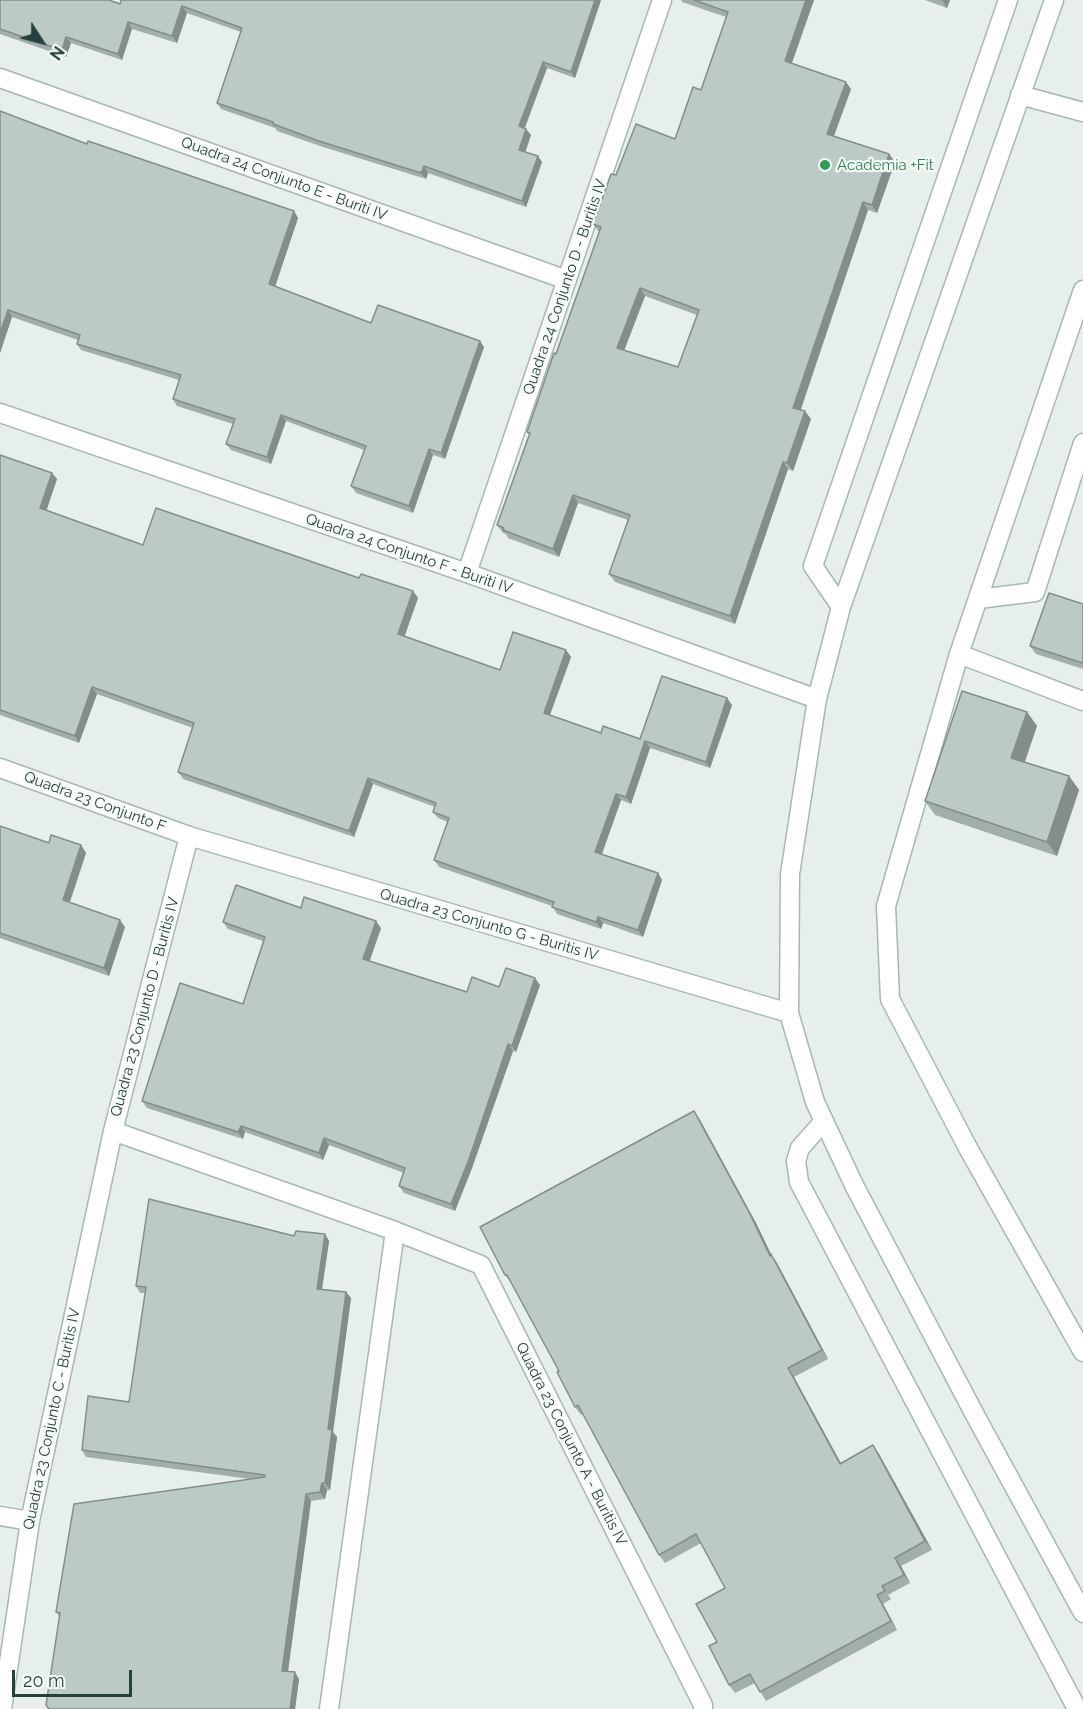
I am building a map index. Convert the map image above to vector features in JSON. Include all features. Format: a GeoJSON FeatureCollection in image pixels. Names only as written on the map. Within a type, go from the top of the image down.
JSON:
{"type":"FeatureCollection","features":[{"type":"Feature","properties":{"kind":"street","name":"Quadra 24 Conjunto D - Buritis IV"},"geometry":{"type":"LineString","coordinates":[[467,573],[662,0]]}},
{"type":"Feature","properties":{"kind":"street"},"geometry":{"type":"LineString","coordinates":[[841,607],[813,566],[1008,0]]}},
{"type":"Feature","properties":{"kind":"street"},"geometry":{"type":"LineString","coordinates":[[1054,0],[841,607],[817,699],[790,874],[789,1013],[815,1102],[855,1187],[1083,1613]]}},
{"type":"Feature","properties":{"kind":"street","name":"Quadra 24 Conjunto E - Buriti IV"},"geometry":{"type":"LineString","coordinates":[[0,78],[567,280]]}},
{"type":"Feature","properties":{"kind":"street"},"geometry":{"type":"LineString","coordinates":[[1020,95],[1083,112]]}},
{"type":"Feature","properties":{"kind":"street"},"geometry":{"type":"LineString","coordinates":[[1083,290],[959,654],[886,906],[890,999],[968,1148],[1083,1352]]}},
{"type":"Feature","properties":{"kind":"street","name":"Quadra 24 Conjunto F - Buriti IV"},"geometry":{"type":"LineString","coordinates":[[0,413],[467,573],[817,699]]}},
{"type":"Feature","properties":{"kind":"street"},"geometry":{"type":"LineString","coordinates":[[978,599],[1035,592],[1083,443]]}},
{"type":"Feature","properties":{"kind":"street"},"geometry":{"type":"LineString","coordinates":[[959,654],[1083,700]]}},
{"type":"Feature","properties":{"kind":"street","name":"Quadra 23 Conjunto F"},"geometry":{"type":"LineString","coordinates":[[0,768],[189,836]]}},
{"type":"Feature","properties":{"kind":"street","name":"Quadra 23 Conjunto G - Buritis IV"},"geometry":{"type":"LineString","coordinates":[[189,836],[789,1013]]}},
{"type":"Feature","properties":{"kind":"street","name":"Quadra 23 Conjunto D - Buritis IV"},"geometry":{"type":"LineString","coordinates":[[189,836],[113,1131],[395,1232]]}},
{"type":"Feature","properties":{"kind":"street"},"geometry":{"type":"LineString","coordinates":[[824,1121],[800,1148],[796,1161],[799,1182],[1077,1709]]}},
{"type":"Feature","properties":{"kind":"street","name":"Quadra 23 Conjunto C - Buritis IV"},"geometry":{"type":"LineString","coordinates":[[2,1709],[30,1521],[113,1131]]}},
{"type":"Feature","properties":{"kind":"street"},"geometry":{"type":"LineString","coordinates":[[329,1709],[395,1232]]}},
{"type":"Feature","properties":{"kind":"street","name":"Quadra 23 Conjunto A - Buritis IV"},"geometry":{"type":"LineString","coordinates":[[395,1232],[481,1265],[703,1707]]}},
{"type":"Feature","properties":{"kind":"street"},"geometry":{"type":"LineString","coordinates":[[0,1516],[30,1521]]}},
{"type":"Feature","properties":{"kind":"building"},"geometry":{"type":"Polygon","coordinates":[[[0,0],[109,0],[120,4],[121,0],[595,0],[571,72],[543,62],[519,126],[526,129],[519,150],[538,156],[522,201],[424,166],[421,173],[319,141],[217,103],[242,28],[182,6],[172,36],[128,22],[118,54],[66,37],[62,50],[0,29],[0,0]]]}},
{"type":"Feature","properties":{"kind":"building"},"geometry":{"type":"Polygon","coordinates":[[[694,0],[806,0],[785,61],[846,82],[827,134],[889,154],[872,205],[863,202],[793,408],[805,411],[787,463],[783,462],[730,616],[609,574],[630,515],[573,495],[553,549],[503,530],[504,528],[497,525],[530,433],[527,432],[554,353],[556,354],[601,227],[593,224],[611,174],[616,175],[636,124],[675,139],[693,87],[701,90],[728,12],[694,0]],[[640,288],[617,348],[678,367],[699,310],[640,288]]]}},
{"type":"Feature","properties":{"kind":"building"},"geometry":{"type":"Polygon","coordinates":[[[0,111],[87,144],[88,141],[294,211],[269,284],[371,323],[378,305],[480,341],[441,453],[429,449],[409,506],[351,486],[366,446],[281,415],[267,457],[226,444],[235,419],[173,399],[181,375],[77,344],[80,335],[8,310],[0,333],[0,111]]]}},
{"type":"Feature","properties":{"kind":"building"},"geometry":{"type":"Polygon","coordinates":[[[0,455],[52,473],[40,508],[143,545],[156,508],[359,578],[361,574],[413,591],[398,634],[500,670],[513,632],[566,650],[544,713],[601,733],[603,726],[640,739],[662,676],[727,698],[706,762],[645,741],[626,797],[616,794],[595,852],[658,873],[638,930],[598,917],[596,922],[552,907],[554,902],[434,860],[449,818],[433,812],[436,803],[368,778],[349,831],[178,772],[194,723],[92,687],[75,736],[0,710],[0,455]]]}},
{"type":"Feature","properties":{"kind":"building"},"geometry":{"type":"Polygon","coordinates":[[[1049,593],[1083,604],[1083,663],[1030,646],[1049,593]]]}},
{"type":"Feature","properties":{"kind":"building"},"geometry":{"type":"Polygon","coordinates":[[[962,691],[1027,712],[1011,758],[1069,776],[1047,842],[925,801],[962,691]]]}},
{"type":"Feature","properties":{"kind":"building"},"geometry":{"type":"Polygon","coordinates":[[[0,826],[49,843],[51,835],[81,845],[63,900],[120,920],[104,968],[0,933],[0,826]]]}},
{"type":"Feature","properties":{"kind":"building"},"geometry":{"type":"Polygon","coordinates":[[[236,885],[301,908],[304,897],[376,921],[363,959],[467,992],[472,977],[499,987],[506,968],[535,978],[512,1046],[508,1044],[468,1162],[451,1204],[399,1186],[405,1168],[324,1138],[319,1153],[241,1126],[238,1132],[142,1101],[180,983],[243,1004],[265,937],[223,922],[236,885]]]}},
{"type":"Feature","properties":{"kind":"building"},"geometry":{"type":"Polygon","coordinates":[[[694,1111],[822,1350],[788,1368],[840,1464],[873,1445],[925,1541],[895,1558],[904,1575],[882,1586],[885,1591],[877,1595],[891,1621],[760,1692],[750,1674],[729,1685],[709,1646],[717,1642],[696,1604],[725,1588],[696,1534],[659,1555],[578,1405],[575,1407],[557,1372],[559,1371],[480,1227],[694,1111]]]}},
{"type":"Feature","properties":{"kind":"building"},"geometry":{"type":"Polygon","coordinates":[[[149,1199],[294,1236],[296,1231],[325,1234],[317,1289],[346,1292],[328,1429],[332,1430],[325,1483],[322,1483],[320,1492],[306,1494],[282,1671],[295,1672],[290,1709],[49,1709],[46,1705],[60,1613],[56,1612],[74,1504],[265,1477],[265,1475],[82,1450],[88,1396],[129,1402],[146,1287],[136,1286],[149,1199]]]}},
{"type":"Feature","properties":{"kind":"place","name":"Academia +Fit"},"geometry":{"type":"Point","coordinates":[825,165]}}]}
